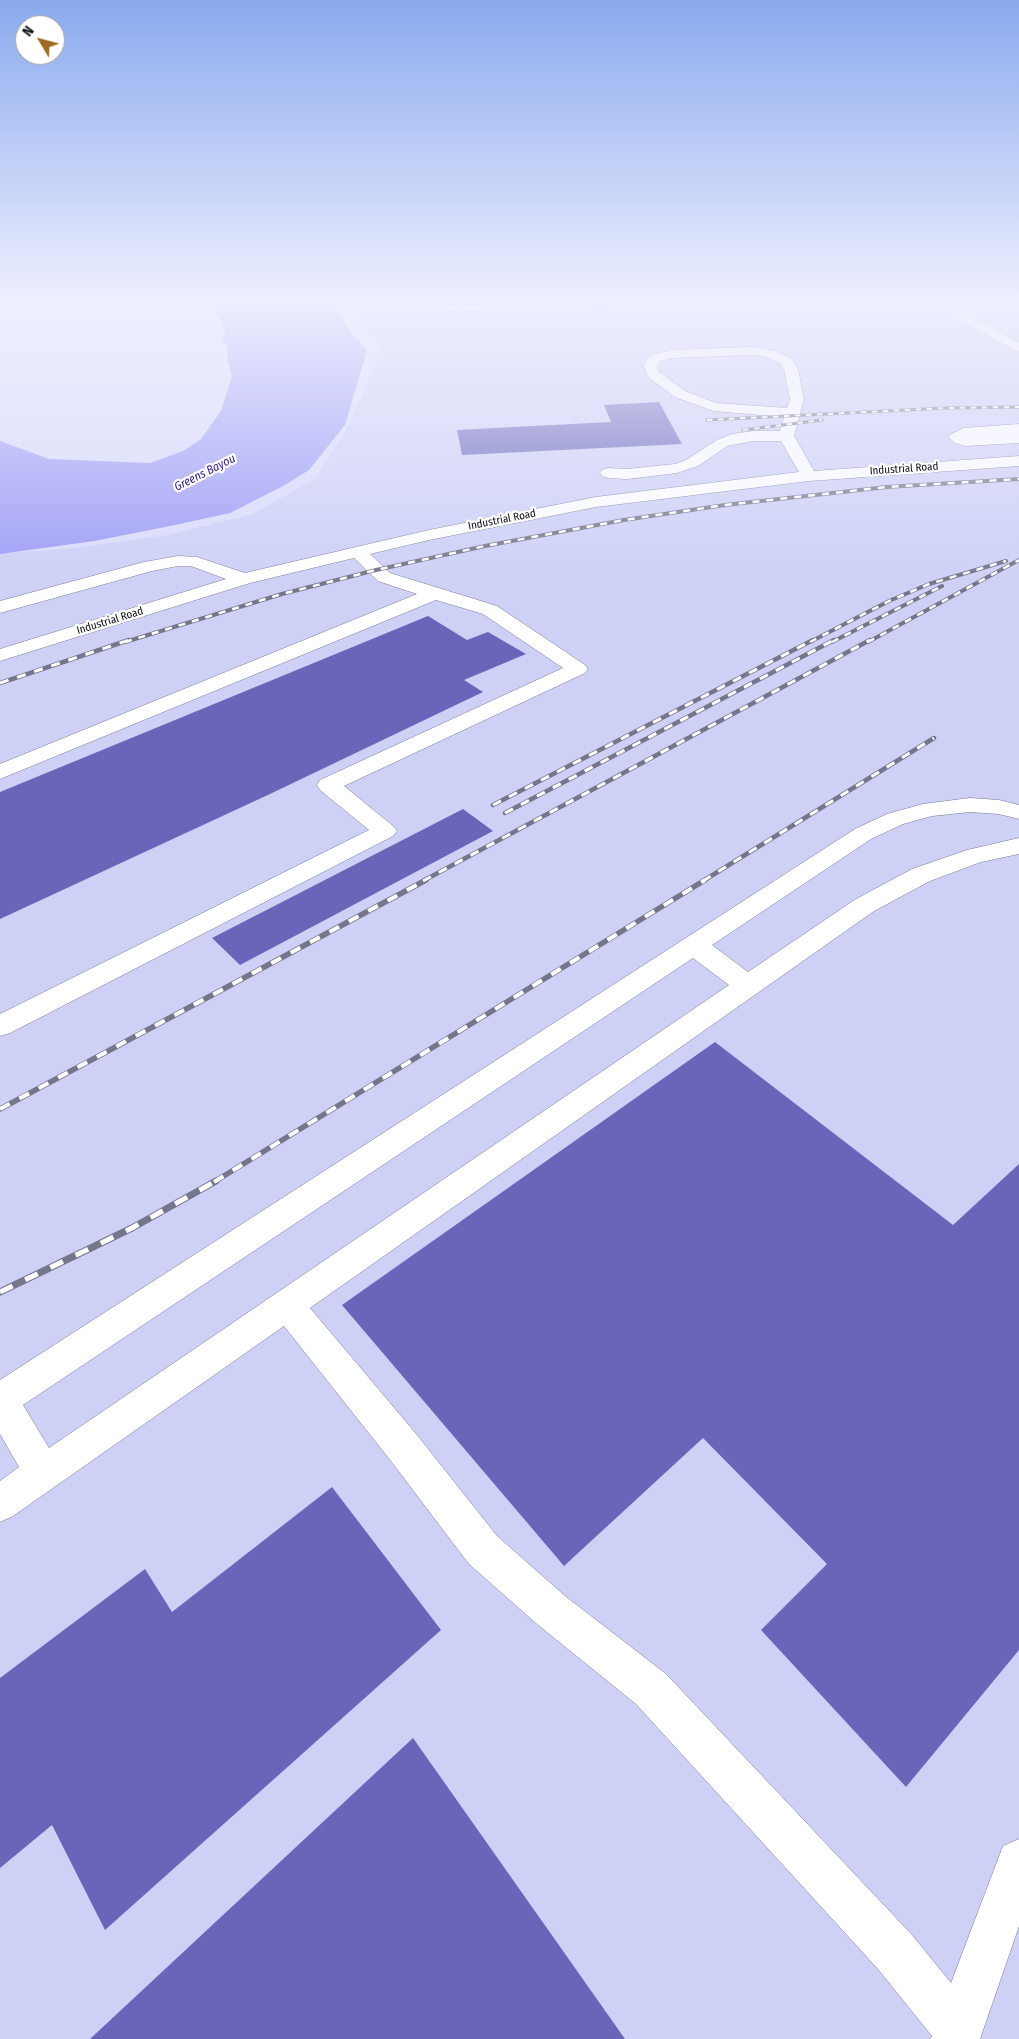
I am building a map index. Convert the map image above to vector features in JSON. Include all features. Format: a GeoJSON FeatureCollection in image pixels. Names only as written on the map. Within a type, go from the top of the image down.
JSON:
{"type":"FeatureCollection","features":[{"type":"Feature","properties":{"kind":"street"},"geometry":{"type":"LineString","coordinates":[[683,395],[714,407],[793,413]]}},
{"type":"Feature","properties":{"kind":"street"},"geometry":{"type":"LineString","coordinates":[[796,395],[797,399],[786,436],[809,476]]}},
{"type":"Feature","properties":{"kind":"street"},"geometry":{"type":"LineString","coordinates":[[1019,428],[964,433],[956,437],[965,441],[1019,438]]}},
{"type":"Feature","properties":{"kind":"street"},"geometry":{"type":"LineString","coordinates":[[608,474],[627,474],[677,468],[692,463],[722,443],[732,439],[754,436],[786,436]]}},
{"type":"Feature","properties":{"kind":"street","name":"Industrial Road"},"geometry":{"type":"LineString","coordinates":[[0,655],[244,579],[429,535],[596,502],[727,484],[809,476],[1019,461]]}},
{"type":"Feature","properties":{"kind":"street"},"geometry":{"type":"LineString","coordinates":[[0,1026],[385,831],[328,785],[578,669],[490,610],[434,594],[384,576],[359,553]]}},
{"type":"Feature","properties":{"kind":"street"},"geometry":{"type":"LineString","coordinates":[[0,607],[150,566],[178,561],[206,565],[244,579]]}},
{"type":"Feature","properties":{"kind":"street"},"geometry":{"type":"LineString","coordinates":[[0,772],[434,594]]}},
{"type":"Feature","properties":{"kind":"street"},"geometry":{"type":"LineString","coordinates":[[44,1473],[0,1400],[695,946],[863,834],[895,819],[931,809],[970,804],[999,807],[1019,812]]}},
{"type":"Feature","properties":{"kind":"street"},"geometry":{"type":"LineString","coordinates":[[0,1503],[865,905],[921,875],[975,856],[1019,846]]}},
{"type":"Feature","properties":{"kind":"street"},"geometry":{"type":"LineString","coordinates":[[695,946],[747,985]]}},
{"type":"Feature","properties":{"kind":"street"},"geometry":{"type":"LineString","coordinates":[[287,1305],[404,1448],[483,1550],[551,1610],[651,1689],[895,1952],[957,2035]]}},
{"type":"Feature","properties":{"kind":"street"},"geometry":{"type":"LineString","coordinates":[[957,2035],[1019,1862]]}},
{"type":"Feature","properties":{"kind":"shaded area"},"geometry":{"type":"Polygon","coordinates":[[[362,395],[1019,395],[1019,2039],[0,2039],[0,553],[67,549],[168,535],[253,514],[316,478],[346,430],[362,395]]]}},
{"type":"Feature","properties":{"kind":"water","name":"Greens Bayou"},"geometry":{"type":"Polygon","coordinates":[[[226,395],[354,395],[345,425],[309,470],[285,485],[230,513],[94,541],[0,554],[0,441],[49,459],[150,463],[183,451],[201,439],[221,411],[226,395]]]}},
{"type":"Feature","properties":{"kind":"building"},"geometry":{"type":"Polygon","coordinates":[[[659,402],[682,444],[462,455],[457,430],[611,422],[604,405],[659,402]]]}},
{"type":"Feature","properties":{"kind":"building"},"geometry":{"type":"Polygon","coordinates":[[[428,616],[467,640],[488,632],[526,654],[464,680],[483,692],[270,794],[0,919],[0,792],[428,616]]]}},
{"type":"Feature","properties":{"kind":"building"},"geometry":{"type":"Polygon","coordinates":[[[463,809],[493,831],[240,965],[212,938],[463,809]]]}},
{"type":"Feature","properties":{"kind":"building"},"geometry":{"type":"Polygon","coordinates":[[[715,1042],[953,1225],[1019,1164],[1019,1650],[906,1787],[761,1630],[827,1564],[703,1438],[564,1566],[342,1305],[715,1042]]]}},
{"type":"Feature","properties":{"kind":"building"},"geometry":{"type":"Polygon","coordinates":[[[332,1487],[441,1630],[105,1930],[52,1825],[0,1868],[0,1678],[145,1569],[172,1612],[332,1487]]]}},
{"type":"Feature","properties":{"kind":"building"},"geometry":{"type":"Polygon","coordinates":[[[413,1738],[625,2039],[90,2039],[413,1738]]]}},
{"type":"Feature","properties":{"kind":"railway"},"geometry":{"type":"LineString","coordinates":[[707,420],[946,408],[1019,407]]}},
{"type":"Feature","properties":{"kind":"railway"},"geometry":{"type":"LineString","coordinates":[[743,430],[822,420]]}},
{"type":"Feature","properties":{"kind":"railway"},"geometry":{"type":"LineString","coordinates":[[125,642],[282,594],[376,570],[485,546],[624,520],[725,505],[887,487],[1019,479]]}},
{"type":"Feature","properties":{"kind":"railway"},"geometry":{"type":"LineString","coordinates":[[868,642],[1019,560]]}},
{"type":"Feature","properties":{"kind":"railway"},"geometry":{"type":"LineString","coordinates":[[810,642],[889,601],[929,584],[1006,561]]}},
{"type":"Feature","properties":{"kind":"railway"},"geometry":{"type":"LineString","coordinates":[[832,642],[942,586]]}},
{"type":"Feature","properties":{"kind":"railway"},"geometry":{"type":"LineString","coordinates":[[0,683],[129,640]]}},
{"type":"Feature","properties":{"kind":"railway"},"geometry":{"type":"LineString","coordinates":[[493,805],[813,640]]}},
{"type":"Feature","properties":{"kind":"railway"},"geometry":{"type":"LineString","coordinates":[[505,813],[834,640]]}},
{"type":"Feature","properties":{"kind":"railway"},"geometry":{"type":"LineString","coordinates":[[423,881],[870,640]]}},
{"type":"Feature","properties":{"kind":"railway"},"geometry":{"type":"LineString","coordinates":[[703,881],[934,738]]}},
{"type":"Feature","properties":{"kind":"railway"},"geometry":{"type":"LineString","coordinates":[[0,1109],[426,880]]}},
{"type":"Feature","properties":{"kind":"railway"},"geometry":{"type":"LineString","coordinates":[[214,1182],[705,880]]}},
{"type":"Feature","properties":{"kind":"railway"},"geometry":{"type":"LineString","coordinates":[[0,1292],[132,1228],[216,1181]]}}]}
